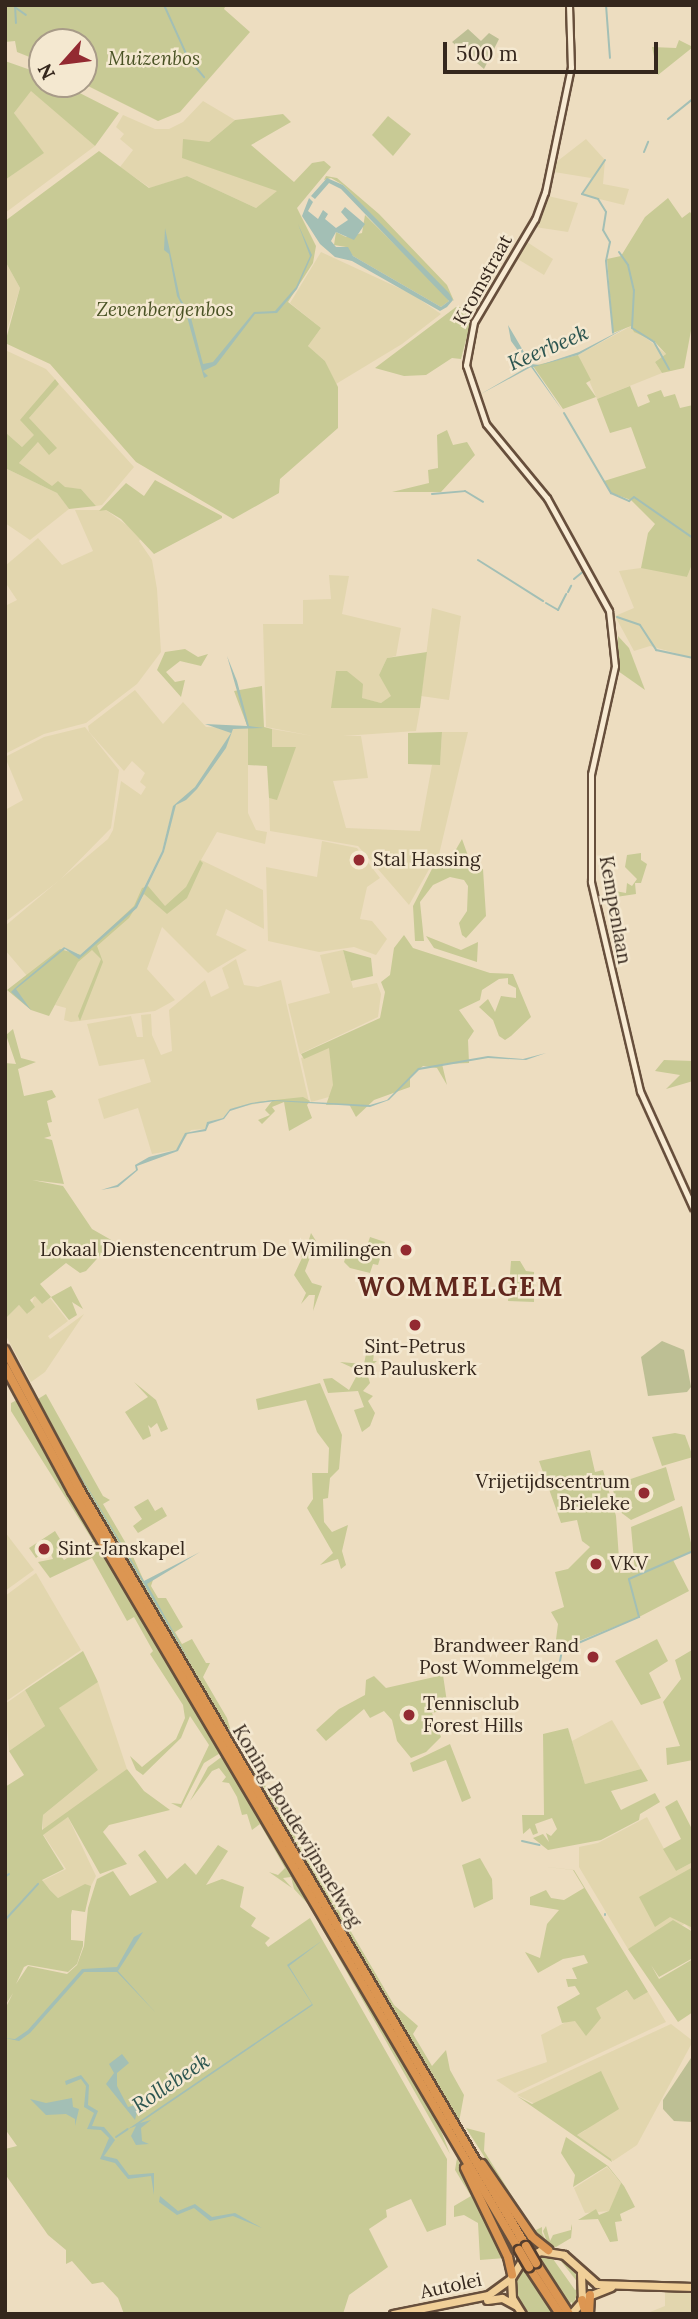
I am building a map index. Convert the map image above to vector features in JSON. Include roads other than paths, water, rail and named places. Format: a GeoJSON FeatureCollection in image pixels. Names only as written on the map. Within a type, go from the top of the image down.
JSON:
{"type":"FeatureCollection","features":[{"type":"Feature","properties":{"kind":"highway","name":"Koning Boudewijnsnelweg"},"geometry":{"type":"LineString","coordinates":[[5,1350],[78,1487],[465,2144],[522,2248]]}},
{"type":"Feature","properties":{"kind":"highway","name":"Koning Boudewijnsnelweg"},"geometry":{"type":"LineString","coordinates":[[5,1367],[72,1490],[403,2051],[532,2265],[565,2312]]}},
{"type":"Feature","properties":{"kind":"highway"},"geometry":{"type":"LineString","coordinates":[[403,2051],[480,2199],[512,2277]]}},
{"type":"Feature","properties":{"kind":"highway"},"geometry":{"type":"LineString","coordinates":[[465,2144],[532,2236],[548,2250]]}},
{"type":"Feature","properties":{"kind":"highway"},"geometry":{"type":"LineString","coordinates":[[587,2314],[590,2295]]}},
{"type":"Feature","properties":{"kind":"highway"},"geometry":{"type":"LineString","coordinates":[[582,2300],[587,2314]]}},
{"type":"Feature","properties":{"kind":"main road","name":"Kromstraat"},"geometry":{"type":"LineString","coordinates":[[569,5],[570,73],[542,201],[474,321],[466,365],[486,424],[534,479],[564,526],[606,603],[614,634]]}},
{"type":"Feature","properties":{"kind":"main road","name":"Kempenlaan"},"geometry":{"type":"LineString","coordinates":[[614,634],[613,678],[590,774],[589,856],[598,919],[633,1065],[651,1122],[693,1208]]}},
{"type":"Feature","properties":{"kind":"main road","name":"Autolei"},"geometry":{"type":"LineString","coordinates":[[393,2314],[492,2294],[512,2277],[528,2255],[548,2250]]}},
{"type":"Feature","properties":{"kind":"main road"},"geometry":{"type":"LineString","coordinates":[[548,2250],[569,2258],[594,2283],[615,2286],[693,2287]]}},
{"type":"Feature","properties":{"kind":"main road"},"geometry":{"type":"LineString","coordinates":[[581,2272],[582,2300]]}},
{"type":"Feature","properties":{"kind":"main road","name":"Autolei"},"geometry":{"type":"LineString","coordinates":[[414,2314],[496,2298],[515,2306],[512,2277]]}},
{"type":"Feature","properties":{"kind":"main road"},"geometry":{"type":"LineString","coordinates":[[565,2312],[590,2295],[615,2286]]}},
{"type":"Feature","properties":{"kind":"main road"},"geometry":{"type":"LineString","coordinates":[[515,2306],[522,2314]]}},
{"type":"Feature","properties":{"kind":"water"},"geometry":{"type":"Polygon","coordinates":[[[327,178],[343,185],[449,293],[453,300],[447,307],[440,311],[352,261],[335,257],[320,244],[302,216],[309,198],[313,202],[308,211],[318,219],[323,210],[328,214],[325,219],[336,228],[348,220],[341,212],[345,207],[365,224],[354,240],[336,232],[331,241],[336,247],[348,247],[353,256],[441,307],[449,301],[341,189],[329,183],[315,199],[311,196],[327,178]]]}},
{"type":"Feature","properties":{"kind":"water"},"geometry":{"type":"Polygon","coordinates":[[[298,224],[312,255],[297,289],[277,313],[255,314],[216,365],[203,371],[208,376],[204,378],[186,313],[177,296],[169,254],[164,250],[165,228],[180,298],[190,314],[203,364],[213,362],[254,312],[275,311],[296,287],[310,256],[298,224]]]}},
{"type":"Feature","properties":{"kind":"water"},"geometry":{"type":"Polygon","coordinates":[[[508,325],[531,364],[540,365],[579,352],[627,327],[578,355],[533,367],[562,410],[531,367],[479,395],[529,366],[511,341],[508,325]]]}},
{"type":"Feature","properties":{"kind":"water"},"geometry":{"type":"Polygon","coordinates":[[[227,656],[249,726],[264,728],[233,729],[226,748],[197,789],[176,805],[164,852],[137,908],[79,959],[65,949],[16,989],[31,1010],[11,992],[64,947],[80,955],[135,906],[162,851],[173,806],[195,787],[231,733],[205,724],[247,726],[227,656]]]}},
{"type":"Feature","properties":{"kind":"water"},"geometry":{"type":"Polygon","coordinates":[[[546,1053],[526,1060],[488,1058],[419,1070],[389,1100],[370,1107],[276,1101],[252,1104],[230,1111],[224,1119],[209,1124],[206,1131],[187,1134],[178,1151],[137,1166],[138,1170],[118,1187],[101,1190],[117,1185],[136,1170],[135,1165],[149,1157],[176,1150],[185,1133],[205,1129],[207,1122],[223,1118],[230,1109],[251,1103],[273,1100],[370,1105],[387,1100],[418,1068],[488,1056],[523,1059],[546,1053]]]}},
{"type":"Feature","properties":{"kind":"water"},"geometry":{"type":"Polygon","coordinates":[[[44,1415],[144,1581],[200,1552],[147,1584],[193,1667],[44,1415]]]}},
{"type":"Feature","properties":{"kind":"water"},"geometry":{"type":"Polygon","coordinates":[[[143,1932],[118,1971],[156,2013],[117,1972],[84,1972],[30,2033],[19,2041],[5,2038],[15,2039],[28,2030],[82,1969],[117,1967],[134,1937],[143,1932]]]}},
{"type":"Feature","properties":{"kind":"water"},"geometry":{"type":"Polygon","coordinates":[[[323,1940],[289,1966],[313,2005],[140,2123],[151,2120],[141,2128],[142,2141],[149,2144],[136,2145],[131,2136],[136,2126],[128,2129],[312,2004],[287,1965],[323,1940]]]}},
{"type":"Feature","properties":{"kind":"water"},"geometry":{"type":"Polygon","coordinates":[[[122,2054],[129,2063],[117,2073],[117,2086],[128,2107],[139,2104],[135,2120],[106,2084],[114,2073],[109,2064],[122,2054]]]}},
{"type":"Feature","properties":{"kind":"water"},"geometry":{"type":"Polygon","coordinates":[[[81,2075],[89,2085],[88,2105],[98,2111],[92,2126],[104,2127],[115,2140],[104,2156],[117,2159],[129,2175],[154,2173],[154,2195],[151,2176],[128,2179],[115,2163],[100,2159],[109,2138],[101,2130],[87,2129],[94,2113],[84,2107],[86,2086],[81,2079],[66,2085],[65,2081],[81,2075]]]}},
{"type":"Feature","properties":{"kind":"water"},"geometry":{"type":"Polygon","coordinates":[[[72,2098],[73,2107],[79,2109],[75,2126],[75,2119],[66,2114],[46,2115],[30,2099],[46,2103],[72,2098]]]}},
{"type":"Feature","properties":{"kind":"water"},"geometry":{"type":"Polygon","coordinates":[[[160,2196],[178,2211],[195,2204],[212,2217],[235,2213],[262,2228],[233,2216],[210,2221],[194,2208],[177,2215],[159,2202],[160,2196]]]}},
{"type":"Feature","properties":{"kind":"waterway"},"geometry":{"type":"LineString","coordinates":[[15,5],[16,23]]}},
{"type":"Feature","properties":{"kind":"waterway"},"geometry":{"type":"LineString","coordinates":[[164,5],[188,58],[204,77]]}},
{"type":"Feature","properties":{"kind":"waterway"},"geometry":{"type":"LineString","coordinates":[[606,5],[610,58]]}},
{"type":"Feature","properties":{"kind":"waterway"},"geometry":{"type":"LineString","coordinates":[[16,8],[26,15]]}},
{"type":"Feature","properties":{"kind":"waterway"},"geometry":{"type":"LineString","coordinates":[[668,119],[693,99]]}},
{"type":"Feature","properties":{"kind":"waterway"},"geometry":{"type":"LineString","coordinates":[[644,152],[648,142]]}},
{"type":"Feature","properties":{"kind":"waterway"},"geometry":{"type":"LineString","coordinates":[[605,160],[582,194],[598,199],[606,212],[603,230],[610,242],[606,261],[613,333]]}},
{"type":"Feature","properties":{"kind":"waterway"},"geometry":{"type":"LineString","coordinates":[[619,252],[628,265],[634,290],[632,328],[654,342],[669,369]]}},
{"type":"Feature","properties":{"kind":"waterway"},"geometry":{"type":"LineString","coordinates":[[564,413],[611,493],[629,501],[634,497],[693,538]]}},
{"type":"Feature","properties":{"kind":"waterway"},"geometry":{"type":"LineString","coordinates":[[432,494],[465,491],[483,502]]}},
{"type":"Feature","properties":{"kind":"waterway"},"geometry":{"type":"LineString","coordinates":[[478,560],[543,601]]}},
{"type":"Feature","properties":{"kind":"waterway"},"geometry":{"type":"LineString","coordinates":[[574,579],[584,571]]}},
{"type":"Feature","properties":{"kind":"waterway"},"geometry":{"type":"LineString","coordinates":[[568,592],[571,586]]}},
{"type":"Feature","properties":{"kind":"waterway"},"geometry":{"type":"LineString","coordinates":[[546,603],[558,610],[566,594]]}},
{"type":"Feature","properties":{"kind":"waterway"},"geometry":{"type":"LineString","coordinates":[[617,617],[640,625],[656,650],[693,658]]}},
{"type":"Feature","properties":{"kind":"waterway"},"geometry":{"type":"LineString","coordinates":[[559,1667],[562,1650],[639,1617],[629,1579],[693,1551]]}},
{"type":"Feature","properties":{"kind":"waterway"},"geometry":{"type":"LineString","coordinates":[[471,1669],[483,1667]]}},
{"type":"Feature","properties":{"kind":"waterway","name":"Rollebeek"},"geometry":{"type":"LineString","coordinates":[[522,1841],[540,1845]]}},
{"type":"Feature","properties":{"kind":"waterway"},"geometry":{"type":"LineString","coordinates":[[5,1877],[9,1874]]}},
{"type":"Feature","properties":{"kind":"waterway"},"geometry":{"type":"LineString","coordinates":[[5,1920],[38,1884]]}},
{"type":"Feature","properties":{"kind":"waterway","name":"Rollebeek"},"geometry":{"type":"LineString","coordinates":[[116,2137],[128,2129]]}},
{"type":"Feature","properties":{"kind":"place","name":"Stal Hassing"},"geometry":{"type":"Point","coordinates":[359,860]}},
{"type":"Feature","properties":{"kind":"place","name":"Lokaal Dienstencentrum De Wimilingen"},"geometry":{"type":"Point","coordinates":[406,1250]}},
{"type":"Feature","properties":{"kind":"place","name":"Sint-Petrus en Pauluskerk"},"geometry":{"type":"Point","coordinates":[415,1325]}},
{"type":"Feature","properties":{"kind":"place","name":"Vrijetijdscentrum Brieleke"},"geometry":{"type":"Point","coordinates":[644,1493]}},
{"type":"Feature","properties":{"kind":"place","name":"Sint-Janskapel"},"geometry":{"type":"Point","coordinates":[44,1549]}},
{"type":"Feature","properties":{"kind":"place","name":"VKV"},"geometry":{"type":"Point","coordinates":[596,1564]}},
{"type":"Feature","properties":{"kind":"place","name":"Brandweer Rand Post Wommelgem"},"geometry":{"type":"Point","coordinates":[593,1657]}},
{"type":"Feature","properties":{"kind":"place","name":"Tennisclub Forest Hills"},"geometry":{"type":"Point","coordinates":[409,1715]}},
{"type":"Feature","properties":{"kind":"district","name":"WOMMELGEM"},"geometry":{"type":"Point","coordinates":[461,1287]}},
{"type":"Feature","properties":{"kind":"park label","name":"Muizenbos"},"geometry":{"type":"Point","coordinates":[154,59]}},
{"type":"Feature","properties":{"kind":"park label","name":"Zevenbergenbos"},"geometry":{"type":"Point","coordinates":[165,310]}},
{"type":"Feature","properties":{"kind":"water label","name":"Keerbeek"},"geometry":{"type":"Point","coordinates":[548,348]}}]}
